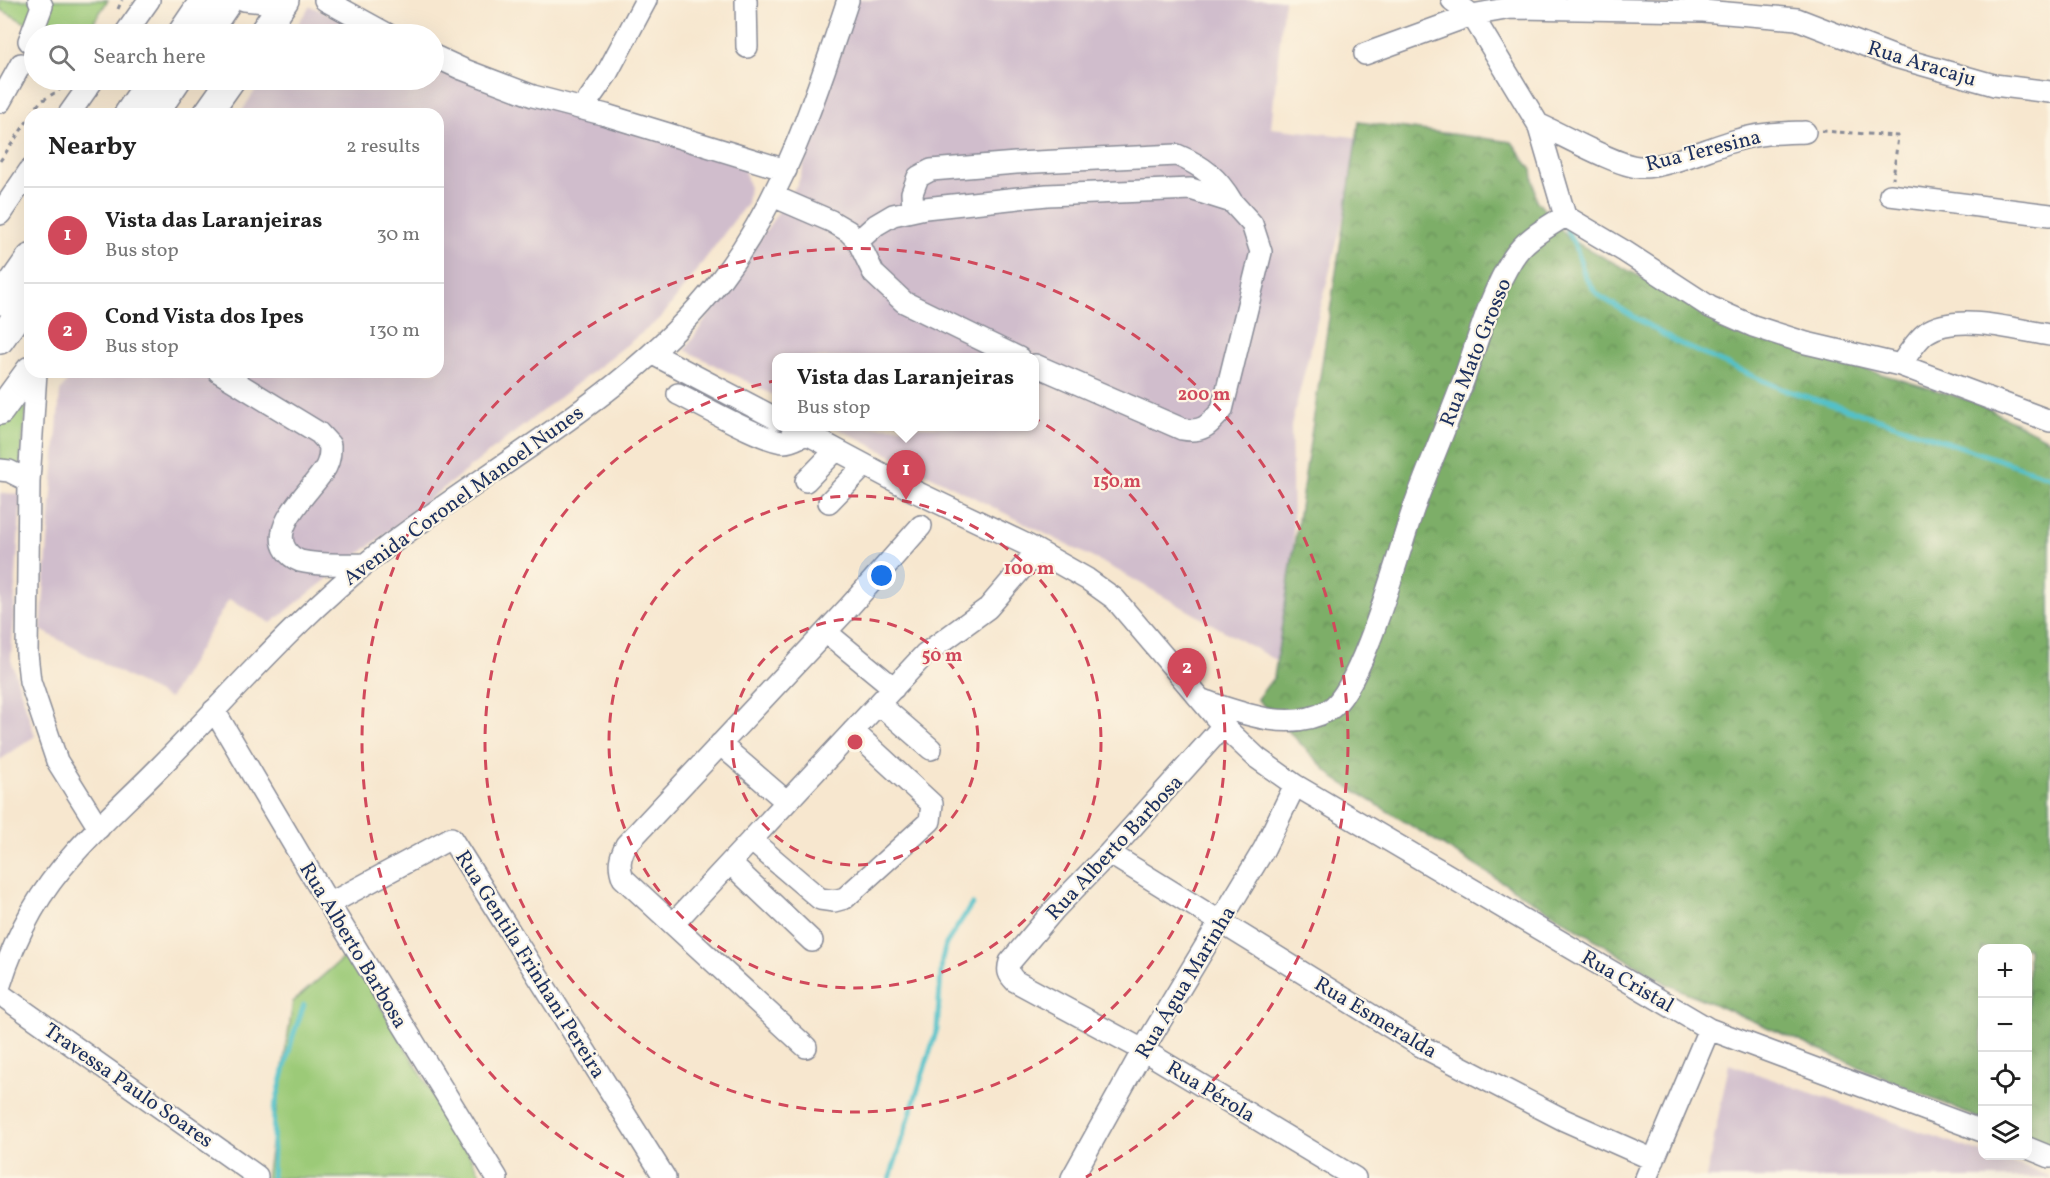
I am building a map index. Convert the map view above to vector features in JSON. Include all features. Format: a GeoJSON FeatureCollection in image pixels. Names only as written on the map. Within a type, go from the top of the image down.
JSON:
{"type":"FeatureCollection","features":[{"type":"Feature","properties":{"kind":"main road"},"geometry":{"type":"LineString","coordinates":[[188,24],[204,0]]}},
{"type":"Feature","properties":{"kind":"main road"},"geometry":{"type":"LineString","coordinates":[[213,24],[229,0]]}},
{"type":"Feature","properties":{"kind":"main road"},"geometry":{"type":"LineString","coordinates":[[269,24],[284,2]]}},
{"type":"Feature","properties":{"kind":"main road"},"geometry":{"type":"LineString","coordinates":[[132,108],[144,90]]}},
{"type":"Feature","properties":{"kind":"main road"},"geometry":{"type":"LineString","coordinates":[[158,108],[170,90]]}},
{"type":"Feature","properties":{"kind":"main road"},"geometry":{"type":"LineString","coordinates":[[211,108],[224,90]]}},
{"type":"Feature","properties":{"kind":"main road"},"geometry":{"type":"LineString","coordinates":[[0,301],[24,267]]}},
{"type":"Feature","properties":{"kind":"main road"},"geometry":{"type":"LineString","coordinates":[[0,340],[24,306]]}},
{"type":"Feature","properties":{"kind":"main road"},"geometry":{"type":"LineString","coordinates":[[0,411],[24,378]]}},
{"type":"Feature","properties":{"kind":"street"},"geometry":{"type":"LineString","coordinates":[[36,24],[42,6],[39,0]]}},
{"type":"Feature","properties":{"kind":"street"},"geometry":{"type":"LineString","coordinates":[[130,24],[133,0]]}},
{"type":"Feature","properties":{"kind":"street"},"geometry":{"type":"LineString","coordinates":[[132,24],[149,0]]}},
{"type":"Feature","properties":{"kind":"street"},"geometry":{"type":"LineString","coordinates":[[244,0],[284,2]]}},
{"type":"Feature","properties":{"kind":"street"},"geometry":{"type":"LineString","coordinates":[[325,0],[369,24]]}},
{"type":"Feature","properties":{"kind":"street"},"geometry":{"type":"LineString","coordinates":[[582,109],[606,75],[646,0]]}},
{"type":"Feature","properties":{"kind":"street"},"geometry":{"type":"LineString","coordinates":[[746,0],[747,47]]}},
{"type":"Feature","properties":{"kind":"street","name":"Avenida Coronel Manoel Nunes"},"geometry":{"type":"LineString","coordinates":[[0,985],[31,912],[48,886],[99,828],[286,635],[365,564],[440,507],[586,406],[652,354],[721,279],[773,196],[786,170],[816,95],[848,0]]}},
{"type":"Feature","properties":{"kind":"street"},"geometry":{"type":"LineString","coordinates":[[1452,0],[1472,15],[1538,124],[1565,216],[1710,307],[1753,326],[1806,343],[1900,365],[2050,421]]}},
{"type":"Feature","properties":{"kind":"street"},"geometry":{"type":"LineString","coordinates":[[1778,0],[1797,19]]}},
{"type":"Feature","properties":{"kind":"street"},"geometry":{"type":"LineString","coordinates":[[1365,54],[1472,15],[1511,8],[1709,5],[1797,19]]}},
{"type":"Feature","properties":{"kind":"street","name":"Rua Aracaju"},"geometry":{"type":"LineString","coordinates":[[1797,19],[1895,57],[1994,85],[2050,92]]}},
{"type":"Feature","properties":{"kind":"street"},"geometry":{"type":"LineString","coordinates":[[444,61],[533,96],[786,170]]}},
{"type":"Feature","properties":{"kind":"street"},"geometry":{"type":"LineString","coordinates":[[0,102],[21,64]]}},
{"type":"Feature","properties":{"kind":"street"},"geometry":{"type":"LineString","coordinates":[[73,108],[86,90]]}},
{"type":"Feature","properties":{"kind":"street","name":"Rua Teresina"},"geometry":{"type":"LineString","coordinates":[[1538,124],[1616,160],[1637,167],[1653,167],[1765,133],[1805,132]]}},
{"type":"Feature","properties":{"kind":"street"},"geometry":{"type":"LineString","coordinates":[[914,210],[912,192],[918,177],[930,170],[1016,163],[1177,155],[1198,164],[1223,186],[1232,202],[1252,224],[1261,252],[1222,410],[1209,426],[1193,431],[1182,429],[1039,367]]}},
{"type":"Feature","properties":{"kind":"street"},"geometry":{"type":"LineString","coordinates":[[0,214],[24,179]]}},
{"type":"Feature","properties":{"kind":"street"},"geometry":{"type":"LineString","coordinates":[[858,241],[876,225],[893,215],[914,210],[1047,195],[1191,189],[1232,202]]}},
{"type":"Feature","properties":{"kind":"street"},"geometry":{"type":"LineString","coordinates":[[1890,195],[2050,215]]}},
{"type":"Feature","properties":{"kind":"street"},"geometry":{"type":"LineString","coordinates":[[773,196],[831,221],[848,231],[858,241],[874,274],[903,302],[1011,353]]}},
{"type":"Feature","properties":{"kind":"street","name":"Rua Mato Grosso"},"geometry":{"type":"LineString","coordinates":[[1201,700],[1245,714],[1274,720],[1303,719],[1330,709],[1348,688],[1370,642],[1414,508],[1491,303],[1513,257],[1531,238],[1565,216]]}},
{"type":"Feature","properties":{"kind":"street"},"geometry":{"type":"LineString","coordinates":[[1900,365],[1924,334],[1936,327],[1954,322],[2050,335]]}},
{"type":"Feature","properties":{"kind":"street"},"geometry":{"type":"LineString","coordinates":[[652,354],[772,416]]}},
{"type":"Feature","properties":{"kind":"street"},"geometry":{"type":"LineString","coordinates":[[36,378],[29,481],[27,654],[30,681],[57,761],[99,828]]}},
{"type":"Feature","properties":{"kind":"street"},"geometry":{"type":"LineString","coordinates":[[229,378],[319,433],[330,445],[331,456],[325,468],[286,521],[282,531],[282,543],[288,553],[298,560],[317,563],[365,564]]}},
{"type":"Feature","properties":{"kind":"street"},"geometry":{"type":"LineString","coordinates":[[678,394],[761,435],[782,442],[791,441],[798,431]]}},
{"type":"Feature","properties":{"kind":"street","name":"Rua Cristal"},"geometry":{"type":"LineString","coordinates":[[801,431],[912,490],[1037,551],[1087,579],[1115,599],[1223,726],[1257,758],[1295,785],[1709,1029],[1978,1129]]}},
{"type":"Feature","properties":{"kind":"street"},"geometry":{"type":"LineString","coordinates":[[806,481],[836,450]]}},
{"type":"Feature","properties":{"kind":"street"},"geometry":{"type":"LineString","coordinates":[[829,502],[865,465]]}},
{"type":"Feature","properties":{"kind":"street"},"geometry":{"type":"LineString","coordinates":[[0,470],[9,471],[29,481]]}},
{"type":"Feature","properties":{"kind":"street"},"geometry":{"type":"LineString","coordinates":[[806,1047],[623,878],[619,868],[620,856],[626,845],[826,632],[921,526]]}},
{"type":"Feature","properties":{"kind":"street"},"geometry":{"type":"LineString","coordinates":[[673,924],[925,654],[988,608],[1037,551]]}},
{"type":"Feature","properties":{"kind":"street"},"geometry":{"type":"LineString","coordinates":[[826,632],[894,688]]}},
{"type":"Feature","properties":{"kind":"street"},"geometry":{"type":"LineString","coordinates":[[879,704],[931,749]]}},
{"type":"Feature","properties":{"kind":"street","name":"Rua Alberto Barbosa"},"geometry":{"type":"LineString","coordinates":[[214,710],[329,904],[497,1178]]}},
{"type":"Feature","properties":{"kind":"street","name":"Rua Alberto Barbosa"},"geometry":{"type":"LineString","coordinates":[[1008,969],[1015,957],[1054,910],[1109,853],[1223,726]]}},
{"type":"Feature","properties":{"kind":"street"},"geometry":{"type":"LineString","coordinates":[[752,840],[820,899],[834,901],[845,897],[930,822],[932,804],[853,731]]}},
{"type":"Feature","properties":{"kind":"street"},"geometry":{"type":"LineString","coordinates":[[720,744],[787,802]]}},
{"type":"Feature","properties":{"kind":"street","name":"Rua Água Marinha"},"geometry":{"type":"LineString","coordinates":[[1072,1178],[1143,1050],[1264,849],[1295,785]]}},
{"type":"Feature","properties":{"kind":"street","name":"Rua Gentila Frinhani Pereira"},"geometry":{"type":"LineString","coordinates":[[329,904],[451,838],[665,1178]]}},
{"type":"Feature","properties":{"kind":"street","name":"Rua Esmeralda"},"geometry":{"type":"LineString","coordinates":[[1109,853],[1421,1046],[1564,1120],[1650,1169]]}},
{"type":"Feature","properties":{"kind":"street"},"geometry":{"type":"LineString","coordinates":[[730,863],[812,941]]}},
{"type":"Feature","properties":{"kind":"street","name":"Rua Pérola"},"geometry":{"type":"LineString","coordinates":[[1008,969],[1015,981],[1143,1050],[1355,1178]]}},
{"type":"Feature","properties":{"kind":"street","name":"Travessa Paulo Soares"},"geometry":{"type":"LineString","coordinates":[[0,994],[257,1177]]}},
{"type":"Feature","properties":{"kind":"street"},"geometry":{"type":"LineString","coordinates":[[1650,1169],[1709,1029]]}},
{"type":"Feature","properties":{"kind":"street"},"geometry":{"type":"LineString","coordinates":[[2032,1149],[2050,1156]]}},
{"type":"Feature","properties":{"kind":"path"},"geometry":{"type":"LineString","coordinates":[[36,108],[40,102],[58,90]]}},
{"type":"Feature","properties":{"kind":"path"},"geometry":{"type":"LineString","coordinates":[[0,161],[24,126]]}},
{"type":"Feature","properties":{"kind":"path"},"geometry":{"type":"LineString","coordinates":[[1805,132],[1829,130],[1898,136],[1890,195]]}},
{"type":"Feature","properties":{"kind":"shaded area"},"geometry":{"type":"Polygon","coordinates":[[[857,0],[1284,0],[1271,128],[1363,138],[1291,426],[1296,672],[1117,570],[843,431],[1039,431],[1039,353],[772,353],[772,394],[685,350],[798,183],[857,0]]]}},
{"type":"Feature","properties":{"kind":"shaded area"},"geometry":{"type":"Polygon","coordinates":[[[310,6],[350,24],[298,24],[310,6]]]}},
{"type":"Feature","properties":{"kind":"shaded area"},"geometry":{"type":"Polygon","coordinates":[[[444,66],[722,158],[744,169],[749,186],[747,203],[661,318],[271,623],[229,599],[169,699],[41,630],[60,392],[69,378],[444,378],[444,108],[244,108],[256,90],[444,90],[444,66]]]}},
{"type":"Feature","properties":{"kind":"shaded area"},"geometry":{"type":"Polygon","coordinates":[[[0,493],[21,494],[11,660],[35,736],[0,760],[0,493]]]}},
{"type":"Feature","properties":{"kind":"shaded area"},"geometry":{"type":"Polygon","coordinates":[[[1729,1064],[1978,1152],[1978,1160],[2003,1160],[2050,1176],[2050,1178],[1706,1178],[1729,1064]]]}},
{"type":"Feature","properties":{"kind":"green space"},"geometry":{"type":"Polygon","coordinates":[[[0,0],[108,0],[92,24],[28,24],[0,9],[0,0]]]}},
{"type":"Feature","properties":{"kind":"green space"},"geometry":{"type":"Polygon","coordinates":[[[1359,122],[1512,142],[1532,170],[1536,200],[1569,239],[1748,334],[1975,402],[2050,440],[2050,1147],[2032,1140],[2032,944],[1978,944],[1978,1118],[1667,984],[1334,778],[1257,699],[1274,677],[1359,122]]]}},
{"type":"Feature","properties":{"kind":"green space"},"geometry":{"type":"Polygon","coordinates":[[[28,394],[20,466],[0,462],[0,420],[28,394]]]}},
{"type":"Feature","properties":{"kind":"green space"},"geometry":{"type":"Polygon","coordinates":[[[349,953],[483,1178],[266,1178],[293,1002],[349,953]]]}},
{"type":"Feature","properties":{"kind":"waterway"},"geometry":{"type":"LineString","coordinates":[[1566,227],[1577,250],[1585,277],[1598,295],[1674,341],[1782,389],[2050,477]]}},
{"type":"Feature","properties":{"kind":"waterway"},"geometry":{"type":"LineString","coordinates":[[890,1178],[937,1029],[942,959],[946,944],[972,904]]}},
{"type":"Feature","properties":{"kind":"waterway"},"geometry":{"type":"LineString","coordinates":[[272,1178],[274,1110],[293,1036],[304,1005]]}},
{"type":"Feature","properties":{"kind":"place","name":"Vista das Laranjeiras"},"geometry":{"type":"Point","coordinates":[906,500]}},
{"type":"Feature","properties":{"kind":"place","name":"Cond Vista dos Ipes"},"geometry":{"type":"Point","coordinates":[1187,698]}}]}
